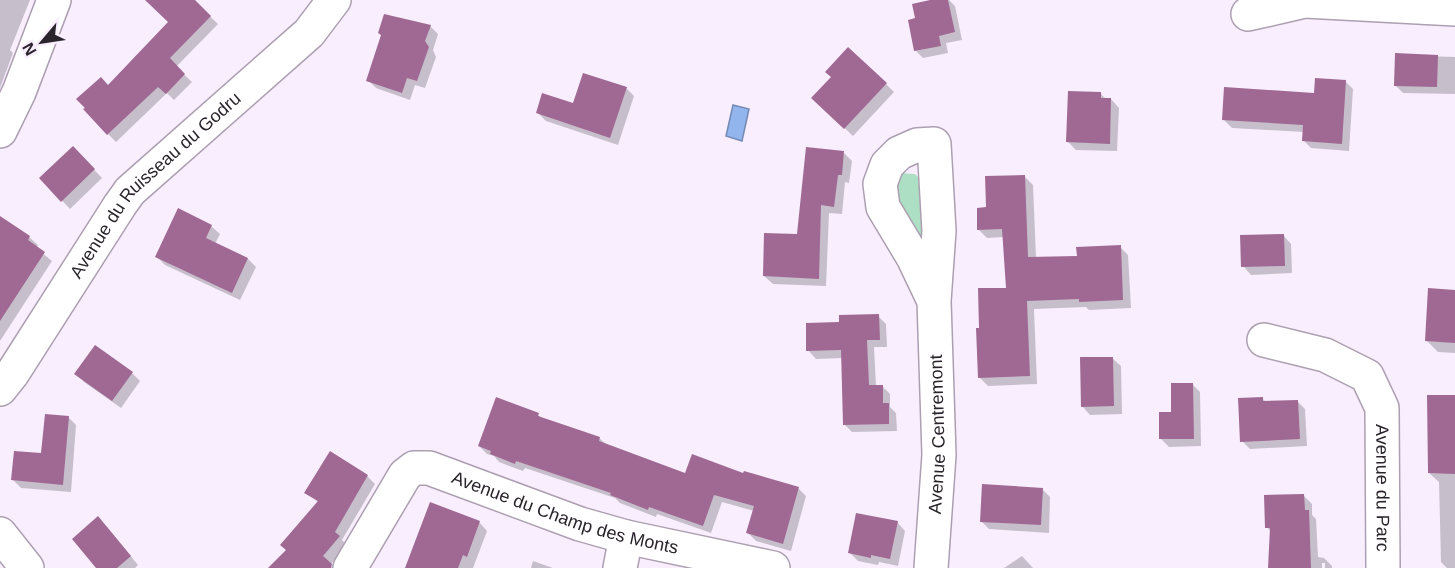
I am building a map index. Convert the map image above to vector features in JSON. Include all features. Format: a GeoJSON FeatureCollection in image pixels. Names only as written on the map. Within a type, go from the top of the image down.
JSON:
{"type":"FeatureCollection","features":[{"type":"Feature","properties":{"kind":"street"},"geometry":{"type":"LineString","coordinates":[[0,131],[19,92],[54,0]]}},
{"type":"Feature","properties":{"kind":"street","name":"Avenue du Ruisseau du Godru"},"geometry":{"type":"LineString","coordinates":[[0,389],[130,192],[309,33],[334,0]]}},
{"type":"Feature","properties":{"kind":"street"},"geometry":{"type":"LineString","coordinates":[[1248,14],[1305,1],[1370,2],[1455,9]]}},
{"type":"Feature","properties":{"kind":"street","name":"Avenue Centremont"},"geometry":{"type":"LineString","coordinates":[[931,568],[939,455],[934,301]]}},
{"type":"Feature","properties":{"kind":"street","name":"Avenue du Parc"},"geometry":{"type":"LineString","coordinates":[[1264,340],[1325,355],[1367,376],[1382,408],[1383,568]]}},
{"type":"Feature","properties":{"kind":"street","name":"Avenue du Champ des Monts"},"geometry":{"type":"LineString","coordinates":[[350,568],[405,475],[414,468],[429,468],[580,524],[623,553],[773,568]]}},
{"type":"Feature","properties":{"kind":"street"},"geometry":{"type":"LineString","coordinates":[[0,534],[27,568]]}},
{"type":"Feature","properties":{"kind":"green space"},"geometry":{"type":"Polygon","coordinates":[[[900,173],[915,174],[924,183],[930,255],[891,205],[900,173]]]}},
{"type":"Feature","properties":{"kind":"water"},"geometry":{"type":"Polygon","coordinates":[[[733,105],[749,109],[742,141],[726,136],[733,105]]]}},
{"type":"Feature","properties":{"kind":"building"},"geometry":{"type":"Polygon","coordinates":[[[145,0],[195,0],[211,16],[170,58],[185,74],[166,94],[158,87],[107,135],[76,99],[101,77],[108,85],[168,22],[145,0]]]}},
{"type":"Feature","properties":{"kind":"building"},"geometry":{"type":"Polygon","coordinates":[[[930,0],[948,0],[955,32],[939,36],[941,46],[914,51],[908,20],[915,18],[912,4],[930,0]]]}},
{"type":"Feature","properties":{"kind":"building"},"geometry":{"type":"Polygon","coordinates":[[[384,14],[431,25],[425,41],[429,47],[417,81],[407,78],[402,93],[366,81],[381,35],[378,33],[384,14]]]}},
{"type":"Feature","properties":{"kind":"building"},"geometry":{"type":"Polygon","coordinates":[[[848,47],[887,83],[844,129],[811,98],[831,77],[825,72],[848,47]]]}},
{"type":"Feature","properties":{"kind":"building"},"geometry":{"type":"Polygon","coordinates":[[[1395,53],[1438,55],[1437,87],[1394,86],[1395,53]]]}},
{"type":"Feature","properties":{"kind":"building"},"geometry":{"type":"Polygon","coordinates":[[[583,73],[627,87],[610,138],[536,113],[542,93],[573,103],[583,73]]]}},
{"type":"Feature","properties":{"kind":"building"},"geometry":{"type":"Polygon","coordinates":[[[1315,78],[1346,80],[1342,144],[1302,141],[1303,125],[1222,120],[1224,87],[1314,93],[1315,78]]]}},
{"type":"Feature","properties":{"kind":"building"},"geometry":{"type":"Polygon","coordinates":[[[1068,91],[1101,92],[1101,98],[1111,98],[1110,144],[1066,142],[1068,91]]]}},
{"type":"Feature","properties":{"kind":"building"},"geometry":{"type":"Polygon","coordinates":[[[73,146],[95,169],[61,202],[39,178],[73,146]]]}},
{"type":"Feature","properties":{"kind":"building"},"geometry":{"type":"Polygon","coordinates":[[[806,147],[844,151],[842,175],[838,175],[834,207],[821,205],[819,279],[763,276],[764,233],[797,234],[806,147]]]}},
{"type":"Feature","properties":{"kind":"building"},"geometry":{"type":"Polygon","coordinates":[[[1025,175],[1028,257],[1077,256],[1076,247],[1121,245],[1123,300],[1027,301],[1030,376],[978,378],[976,328],[979,328],[978,288],[1006,288],[1002,229],[977,230],[977,208],[986,207],[985,176],[1025,175]]]}},
{"type":"Feature","properties":{"kind":"building"},"geometry":{"type":"Polygon","coordinates":[[[178,208],[212,225],[206,238],[248,258],[232,293],[155,257],[178,208]]]}},
{"type":"Feature","properties":{"kind":"building"},"geometry":{"type":"Polygon","coordinates":[[[0,216],[30,236],[28,240],[45,252],[0,321],[0,216]]]}},
{"type":"Feature","properties":{"kind":"building"},"geometry":{"type":"Polygon","coordinates":[[[1284,234],[1285,266],[1241,267],[1240,235],[1284,234]]]}},
{"type":"Feature","properties":{"kind":"building"},"geometry":{"type":"Polygon","coordinates":[[[1428,288],[1455,290],[1455,343],[1425,341],[1428,288]]]}},
{"type":"Feature","properties":{"kind":"building"},"geometry":{"type":"Polygon","coordinates":[[[879,314],[880,340],[867,340],[869,385],[883,385],[883,403],[889,403],[889,424],[843,425],[841,350],[806,351],[806,323],[839,322],[839,315],[879,314]]]}},
{"type":"Feature","properties":{"kind":"building"},"geometry":{"type":"Polygon","coordinates":[[[95,345],[133,372],[112,401],[74,374],[95,345]]]}},
{"type":"Feature","properties":{"kind":"building"},"geometry":{"type":"Polygon","coordinates":[[[1080,357],[1113,357],[1114,406],[1081,407],[1080,357]]]}},
{"type":"Feature","properties":{"kind":"building"},"geometry":{"type":"Polygon","coordinates":[[[1171,383],[1193,383],[1194,439],[1159,439],[1159,412],[1171,412],[1171,383]]]}},
{"type":"Feature","properties":{"kind":"building"},"geometry":{"type":"Polygon","coordinates":[[[1427,395],[1455,395],[1455,474],[1428,473],[1427,395]]]}},
{"type":"Feature","properties":{"kind":"building"},"geometry":{"type":"Polygon","coordinates":[[[496,397],[539,413],[538,416],[600,437],[599,441],[685,473],[692,454],[743,473],[744,471],[799,487],[783,544],[746,533],[754,506],[714,495],[703,526],[649,507],[648,510],[610,495],[611,493],[516,461],[515,464],[490,454],[491,451],[478,446],[496,397]]]}},
{"type":"Feature","properties":{"kind":"building"},"geometry":{"type":"Polygon","coordinates":[[[1263,397],[1263,401],[1298,400],[1300,439],[1240,442],[1238,398],[1263,397]]]}},
{"type":"Feature","properties":{"kind":"building"},"geometry":{"type":"Polygon","coordinates":[[[45,414],[69,416],[63,485],[11,480],[14,451],[41,453],[45,414]]]}},
{"type":"Feature","properties":{"kind":"building"},"geometry":{"type":"Polygon","coordinates":[[[330,451],[368,475],[335,532],[340,536],[323,556],[332,564],[331,568],[268,568],[286,550],[280,545],[318,501],[304,493],[330,451]]]}},
{"type":"Feature","properties":{"kind":"building"},"geometry":{"type":"Polygon","coordinates":[[[982,484],[1043,488],[1041,525],[980,522],[982,484]]]}},
{"type":"Feature","properties":{"kind":"building"},"geometry":{"type":"Polygon","coordinates":[[[1304,494],[1305,510],[1309,510],[1311,568],[1268,568],[1270,528],[1265,528],[1264,495],[1304,494]]]}},
{"type":"Feature","properties":{"kind":"building"},"geometry":{"type":"Polygon","coordinates":[[[430,502],[480,521],[467,557],[463,555],[458,568],[405,568],[430,502]]]}},
{"type":"Feature","properties":{"kind":"building"},"geometry":{"type":"Polygon","coordinates":[[[856,513],[898,521],[890,559],[848,553],[856,513]]]}},
{"type":"Feature","properties":{"kind":"building"},"geometry":{"type":"Polygon","coordinates":[[[98,516],[131,556],[117,568],[96,568],[72,539],[98,516]]]}}]}
